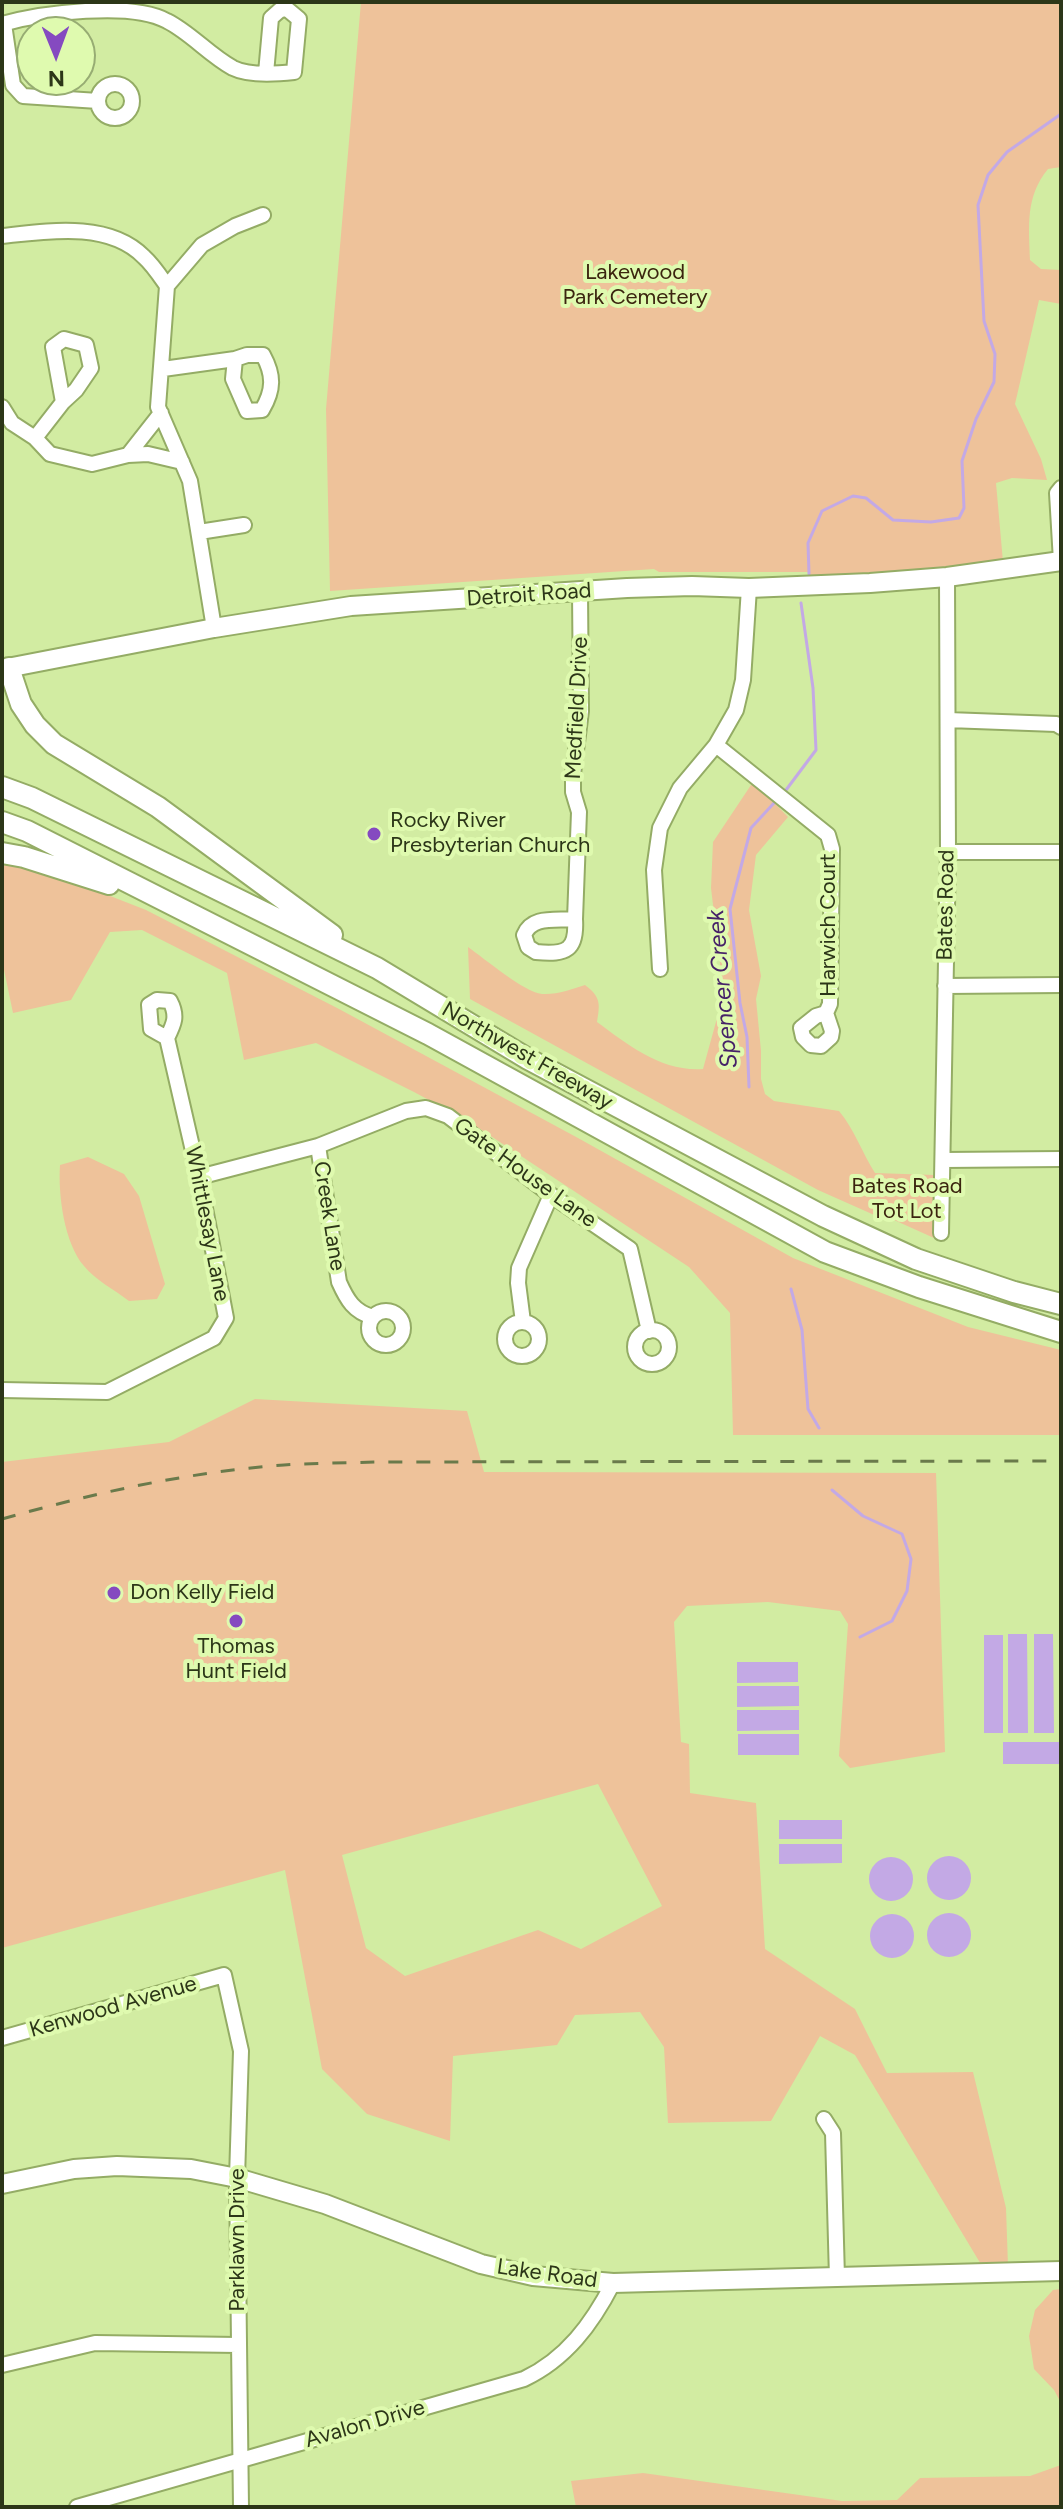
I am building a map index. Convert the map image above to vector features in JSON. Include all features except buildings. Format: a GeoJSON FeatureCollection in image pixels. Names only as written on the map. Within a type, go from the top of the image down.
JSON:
{"type":"FeatureCollection","features":[{"type":"Feature","properties":{"kind":"highway"},"geometry":{"type":"LineString","coordinates":[[5,668],[21,704],[35,725],[54,744],[158,807],[377,968]]}},
{"type":"Feature","properties":{"kind":"highway","name":"Northwest Freeway"},"geometry":{"type":"LineString","coordinates":[[2,787],[32,798],[377,968],[528,1059],[823,1216],[916,1259],[1014,1292],[1061,1304]]}},
{"type":"Feature","properties":{"kind":"highway","name":"Northwest Freeway"},"geometry":{"type":"LineString","coordinates":[[2,822],[27,831],[428,1034],[825,1252],[919,1287],[1061,1332]]}},
{"type":"Feature","properties":{"kind":"highway"},"geometry":{"type":"LineString","coordinates":[[2,853],[24,857],[173,905]]}},
{"type":"Feature","properties":{"kind":"main road","name":"Detroit Road"},"geometry":{"type":"LineString","coordinates":[[5,668],[214,628],[351,606],[580,591],[692,586],[749,588],[947,577],[1061,561]]}},
{"type":"Feature","properties":{"kind":"main road","name":"Lake Road"},"geometry":{"type":"LineString","coordinates":[[2,2184],[74,2169],[174,2167],[237,2178],[325,2204],[481,2264],[533,2276],[613,2283],[1061,2271]]}},
{"type":"Feature","properties":{"kind":"street"},"geometry":{"type":"LineString","coordinates":[[98,101],[23,96],[13,85],[3,24],[64,11],[134,13],[165,19],[235,69],[266,73],[294,72],[299,19],[287,9],[280,10],[271,18],[266,73]]}},
{"type":"Feature","properties":{"kind":"street"},"geometry":{"type":"LineString","coordinates":[[214,628],[190,481],[158,407],[167,286],[202,245],[235,226],[263,215]]}},
{"type":"Feature","properties":{"kind":"street"},"geometry":{"type":"LineString","coordinates":[[2,236],[77,232],[111,235],[143,255],[167,286]]}},
{"type":"Feature","properties":{"kind":"street"},"geometry":{"type":"LineString","coordinates":[[163,369],[235,359]]}},
{"type":"Feature","properties":{"kind":"street"},"geometry":{"type":"LineString","coordinates":[[35,438],[63,402]]}},
{"type":"Feature","properties":{"kind":"street"},"geometry":{"type":"LineString","coordinates":[[2,407],[12,423],[35,438],[50,454],[92,464],[128,455],[148,454],[182,462]]}},
{"type":"Feature","properties":{"kind":"street"},"geometry":{"type":"LineString","coordinates":[[128,455],[161,413]]}},
{"type":"Feature","properties":{"kind":"street"},"geometry":{"type":"LineString","coordinates":[[1061,488],[1057,493],[1061,561]]}},
{"type":"Feature","properties":{"kind":"street"},"geometry":{"type":"LineString","coordinates":[[199,532],[244,525]]}},
{"type":"Feature","properties":{"kind":"street","name":"Bates Road"},"geometry":{"type":"LineString","coordinates":[[941,1233],[948,852],[947,577]]}},
{"type":"Feature","properties":{"kind":"street"},"geometry":{"type":"LineString","coordinates":[[660,969],[654,870],[660,828],[680,788],[716,745],[736,710],[743,680],[749,588]]}},
{"type":"Feature","properties":{"kind":"street","name":"Medfield Drive"},"geometry":{"type":"LineString","coordinates":[[575,919],[579,812],[573,792],[573,774],[581,711],[580,591]]}},
{"type":"Feature","properties":{"kind":"street"},"geometry":{"type":"LineString","coordinates":[[948,720],[1059,721]]}},
{"type":"Feature","properties":{"kind":"street","name":"Harwich Court"},"geometry":{"type":"LineString","coordinates":[[716,745],[828,835],[832,849],[830,1004],[826,1013]]}},
{"type":"Feature","properties":{"kind":"street"},"geometry":{"type":"LineString","coordinates":[[948,852],[1061,852]]}},
{"type":"Feature","properties":{"kind":"street"},"geometry":{"type":"LineString","coordinates":[[945,986],[1061,985]]}},
{"type":"Feature","properties":{"kind":"street","name":"Whittlesay Lane"},"geometry":{"type":"LineString","coordinates":[[3,1386],[107,1392],[214,1338],[226,1318],[199,1177],[167,1038]]}},
{"type":"Feature","properties":{"kind":"street","name":"Gate House Lane"},"geometry":{"type":"LineString","coordinates":[[199,1177],[318,1146],[406,1111],[426,1108],[448,1116],[551,1195],[630,1249],[649,1331]]}},
{"type":"Feature","properties":{"kind":"street","name":"Creek Lane"},"geometry":{"type":"LineString","coordinates":[[318,1146],[339,1282],[347,1301],[363,1314],[373,1317]]}},
{"type":"Feature","properties":{"kind":"street"},"geometry":{"type":"LineString","coordinates":[[944,1160],[1061,1159]]}},
{"type":"Feature","properties":{"kind":"street"},"geometry":{"type":"LineString","coordinates":[[523,1322],[519,1268],[551,1195]]}},
{"type":"Feature","properties":{"kind":"street","name":"Kenwood Avenue"},"geometry":{"type":"LineString","coordinates":[[2,2038],[224,1975]]}},
{"type":"Feature","properties":{"kind":"street","name":"Parklawn Drive"},"geometry":{"type":"LineString","coordinates":[[224,1975],[241,2051],[237,2178],[241,2507]]}},
{"type":"Feature","properties":{"kind":"street"},"geometry":{"type":"LineString","coordinates":[[824,2119],[833,2133],[837,2278]]}},
{"type":"Feature","properties":{"kind":"street","name":"Avalon Drive"},"geometry":{"type":"LineString","coordinates":[[77,2507],[524,2379],[544,2370],[568,2351],[613,2283]]}},
{"type":"Feature","properties":{"kind":"street"},"geometry":{"type":"LineString","coordinates":[[2,2365],[95,2343],[238,2345]]}},
{"type":"Feature","properties":{"kind":"green space","name":"Lakewood Park Cemetery"},"geometry":{"type":"Polygon","coordinates":[[[361,2],[1061,2],[1061,167],[1048,169],[1035,190],[1029,235],[1030,260],[1041,269],[1061,270],[1061,304],[1039,300],[1015,404],[1041,459],[1047,480],[1012,478],[996,483],[1003,562],[808,579],[808,572],[659,572],[654,569],[330,591],[326,409],[361,2]]]}},
{"type":"Feature","properties":{"kind":"green space","name":"Bates Road Tot Lot"},"geometry":{"type":"Polygon","coordinates":[[[751,785],[757,785],[788,817],[756,855],[749,910],[761,976],[756,999],[761,1079],[765,1094],[774,1101],[839,1111],[875,1173],[934,1175],[934,1238],[818,1190],[470,999],[468,947],[534,992],[553,994],[585,985],[598,1001],[597,1022],[660,1062],[688,1069],[703,1069],[719,1011],[721,972],[711,888],[713,842],[751,785]]]}},
{"type":"Feature","properties":{"kind":"green space"},"geometry":{"type":"Polygon","coordinates":[[[2,862],[54,874],[146,910],[339,1009],[793,1258],[968,1327],[1061,1350],[1061,1435],[733,1435],[730,1313],[689,1267],[468,1121],[316,1043],[244,1060],[227,973],[142,930],[110,932],[71,1000],[13,1013],[2,960],[2,862]]]}},
{"type":"Feature","properties":{"kind":"green space"},"geometry":{"type":"Polygon","coordinates":[[[88,1157],[124,1174],[139,1196],[165,1284],[157,1299],[129,1301],[94,1276],[77,1256],[64,1218],[60,1165],[88,1157]]]}},
{"type":"Feature","properties":{"kind":"green space"},"geometry":{"type":"Polygon","coordinates":[[[255,1399],[467,1411],[484,1472],[936,1473],[945,1752],[850,1768],[839,1756],[848,1624],[840,1611],[768,1602],[687,1606],[674,1622],[681,1742],[689,1744],[690,1793],[756,1803],[765,1949],[855,2009],[887,2073],[973,2072],[1006,2208],[1008,2266],[982,2266],[855,2055],[820,2036],[771,2121],[668,2123],[664,2047],[640,2012],[575,2015],[557,2045],[453,2056],[450,2141],[367,2114],[322,2069],[285,1870],[2,1948],[2,1462],[169,1442],[255,1399]],[[598,1784],[342,1855],[366,1948],[405,1976],[538,1930],[581,1949],[662,1906],[598,1784]]]}},
{"type":"Feature","properties":{"kind":"green space"},"geometry":{"type":"Polygon","coordinates":[[[1061,2289],[1061,2403],[1054,2390],[1034,2369],[1029,2336],[1035,2310],[1053,2290],[1061,2289]]]}},
{"type":"Feature","properties":{"kind":"green space"},"geometry":{"type":"Polygon","coordinates":[[[1061,2465],[1061,2507],[576,2507],[571,2481],[643,2473],[842,2501],[897,2500],[920,2478],[1030,2476],[1061,2465]]]}},
{"type":"Feature","properties":{"kind":"shaded area"},"geometry":{"type":"Polygon","coordinates":[[[1008,1634],[1027,1634],[1028,1733],[1008,1733],[1008,1634]]]}},
{"type":"Feature","properties":{"kind":"shaded area"},"geometry":{"type":"Polygon","coordinates":[[[1034,1634],[1053,1634],[1054,1733],[1034,1733],[1034,1634]]]}},
{"type":"Feature","properties":{"kind":"shaded area"},"geometry":{"type":"Polygon","coordinates":[[[984,1635],[1003,1635],[1003,1733],[984,1733],[984,1635]]]}},
{"type":"Feature","properties":{"kind":"shaded area"},"geometry":{"type":"Polygon","coordinates":[[[737,1662],[798,1662],[798,1682],[737,1683],[737,1662]]]}},
{"type":"Feature","properties":{"kind":"shaded area"},"geometry":{"type":"Polygon","coordinates":[[[737,1686],[799,1686],[799,1706],[737,1707],[737,1686]]]}},
{"type":"Feature","properties":{"kind":"shaded area"},"geometry":{"type":"Polygon","coordinates":[[[737,1710],[799,1710],[799,1730],[737,1731],[737,1710]]]}},
{"type":"Feature","properties":{"kind":"shaded area"},"geometry":{"type":"Polygon","coordinates":[[[738,1734],[799,1734],[799,1755],[738,1755],[738,1734]]]}},
{"type":"Feature","properties":{"kind":"shaded area"},"geometry":{"type":"Polygon","coordinates":[[[1003,1742],[1061,1742],[1061,1764],[1003,1764],[1003,1742]]]}},
{"type":"Feature","properties":{"kind":"shaded area"},"geometry":{"type":"Polygon","coordinates":[[[779,1820],[842,1820],[842,1839],[779,1839],[779,1820]]]}},
{"type":"Feature","properties":{"kind":"shaded area"},"geometry":{"type":"Polygon","coordinates":[[[779,1844],[842,1844],[842,1863],[779,1864],[779,1844]]]}},
{"type":"Feature","properties":{"kind":"shaded area"},"geometry":{"type":"Polygon","coordinates":[[[949,1856],[964,1863],[971,1878],[964,1893],[949,1900],[934,1893],[927,1878],[934,1863],[949,1856]]]}},
{"type":"Feature","properties":{"kind":"shaded area"},"geometry":{"type":"Polygon","coordinates":[[[891,1857],[906,1864],[913,1879],[906,1894],[891,1901],[876,1894],[869,1879],[876,1864],[891,1857]]]}},
{"type":"Feature","properties":{"kind":"shaded area"},"geometry":{"type":"Polygon","coordinates":[[[949,1913],[964,1920],[971,1935],[964,1950],[949,1957],[934,1950],[927,1935],[934,1920],[949,1913]]]}},
{"type":"Feature","properties":{"kind":"shaded area"},"geometry":{"type":"Polygon","coordinates":[[[892,1914],[907,1921],[914,1936],[907,1951],[892,1958],[877,1951],[870,1936],[877,1921],[892,1914]]]}},
{"type":"Feature","properties":{"kind":"waterway","name":"Spencer Creek"},"geometry":{"type":"LineString","coordinates":[[809,574],[808,543],[822,511],[853,496],[866,498],[893,520],[931,522],[959,518],[964,508],[962,461],[976,419],[994,382],[995,354],[984,321],[978,205],[988,175],[1007,152],[1061,114]]}},
{"type":"Feature","properties":{"kind":"waterway","name":"Spencer Creek"},"geometry":{"type":"LineString","coordinates":[[786,790],[816,750],[813,688],[801,603]]}},
{"type":"Feature","properties":{"kind":"waterway","name":"Spencer Creek"},"geometry":{"type":"LineString","coordinates":[[749,1087],[747,1037],[740,1003],[730,909],[751,828],[774,803]]}},
{"type":"Feature","properties":{"kind":"waterway","name":"Spencer Creek"},"geometry":{"type":"LineString","coordinates":[[791,1289],[802,1330],[808,1409],[819,1428]]}},
{"type":"Feature","properties":{"kind":"waterway","name":"Spencer Creek"},"geometry":{"type":"LineString","coordinates":[[832,1490],[863,1516],[902,1534],[911,1559],[907,1591],[892,1621],[860,1637]]}},
{"type":"Feature","properties":{"kind":"railway"},"geometry":{"type":"LineString","coordinates":[[2,1519],[142,1485],[248,1468],[295,1464],[1061,1461]]}},
{"type":"Feature","properties":{"kind":"place","name":"Rocky River Presbyterian Church"},"geometry":{"type":"Point","coordinates":[374,834]}},
{"type":"Feature","properties":{"kind":"place","name":"Don Kelly Field"},"geometry":{"type":"Point","coordinates":[114,1593]}},
{"type":"Feature","properties":{"kind":"place","name":"Thomas Hunt Field"},"geometry":{"type":"Point","coordinates":[236,1621]}}]}
